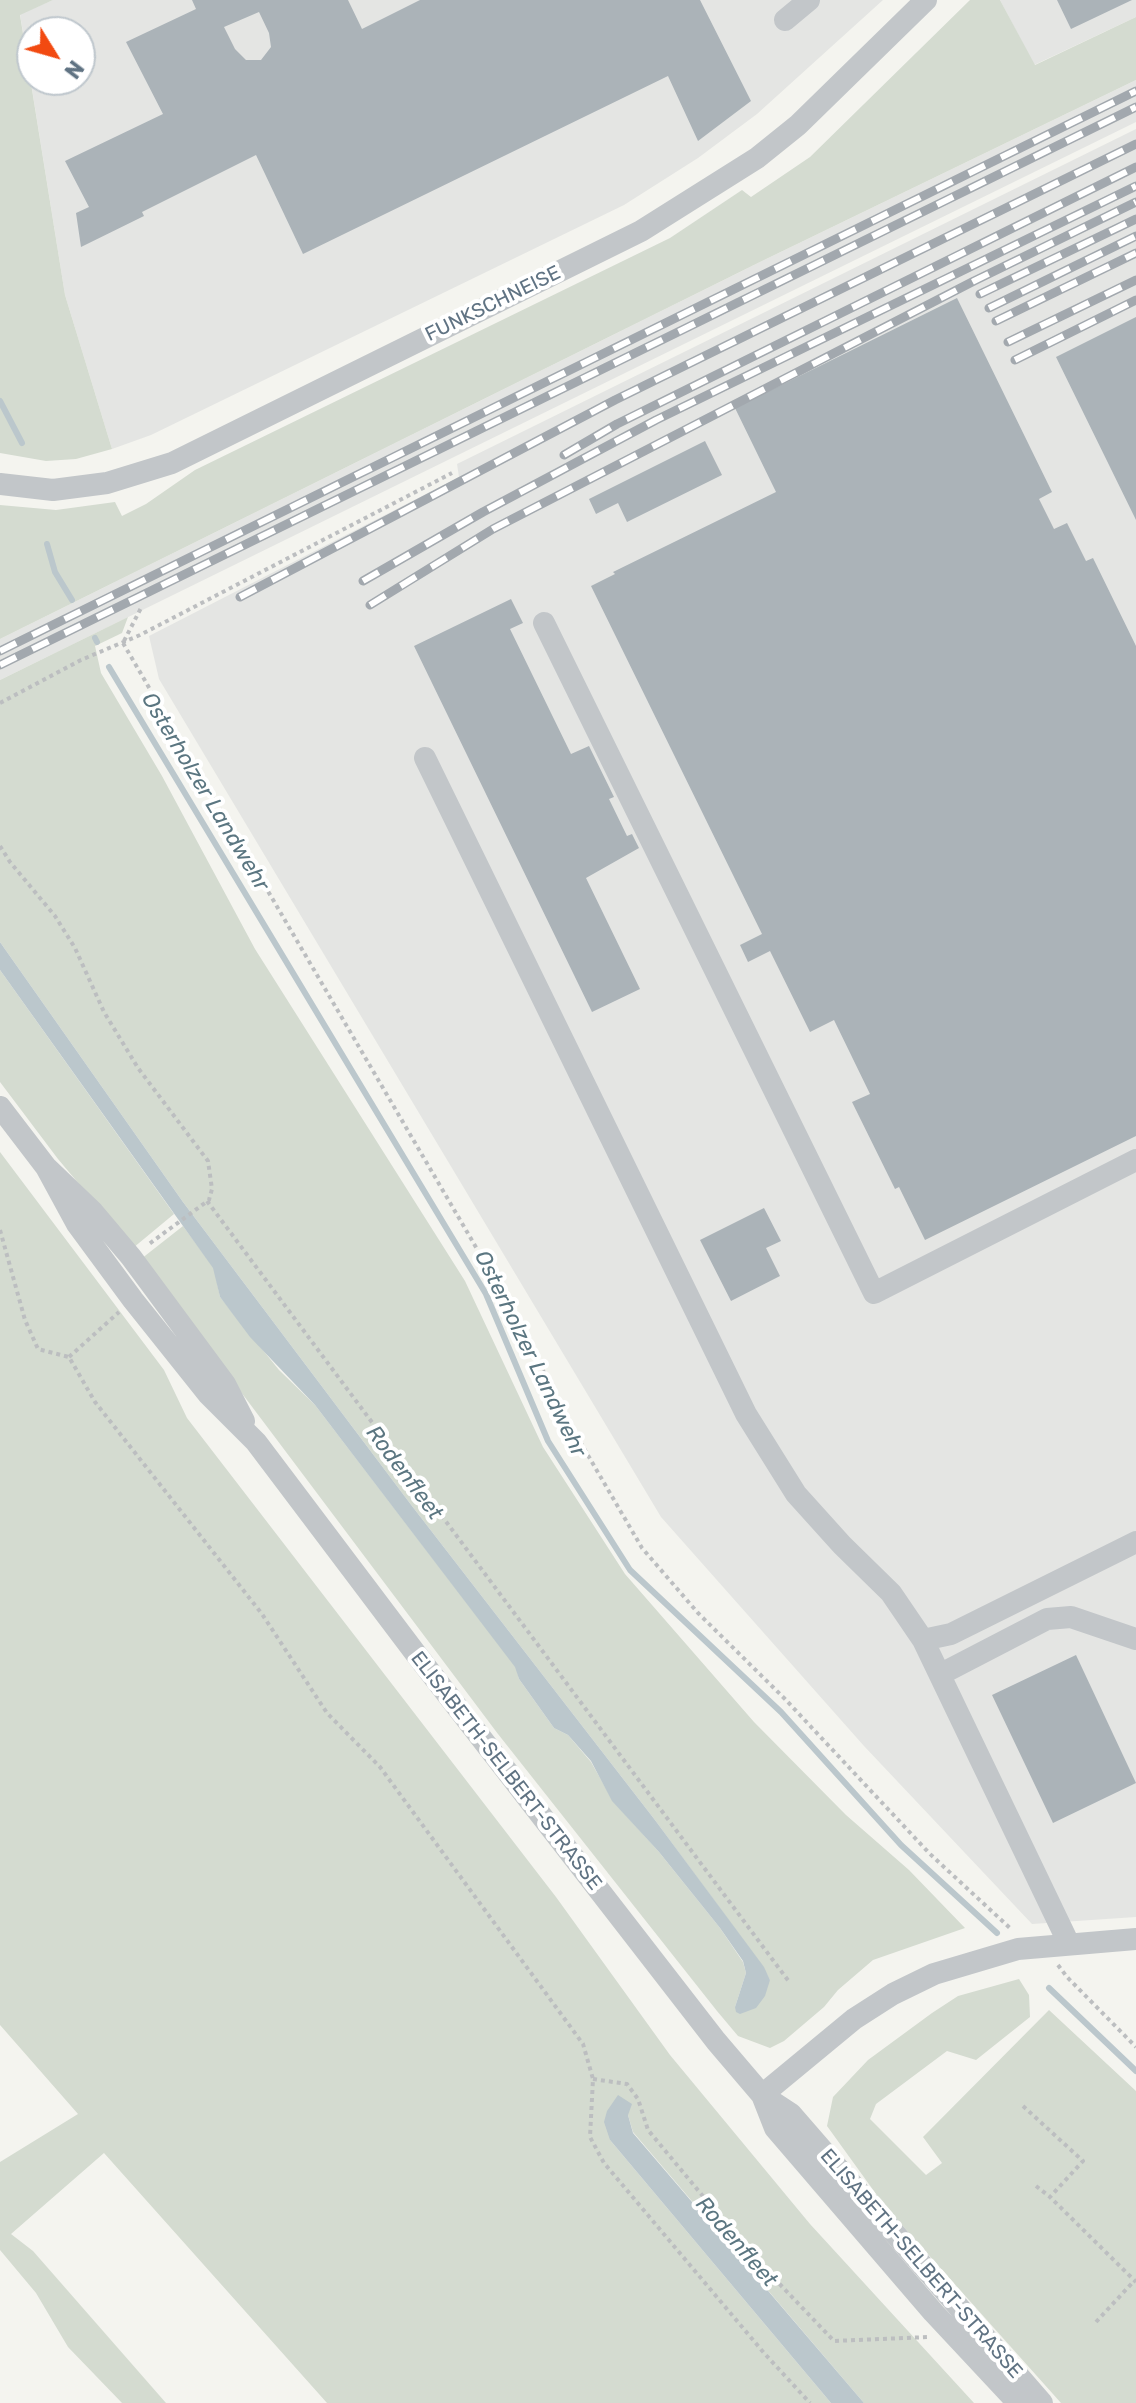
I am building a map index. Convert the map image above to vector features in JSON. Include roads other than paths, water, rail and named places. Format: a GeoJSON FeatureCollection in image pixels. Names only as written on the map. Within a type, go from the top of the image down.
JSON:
{"type":"FeatureCollection","features":[{"type":"Feature","properties":{"kind":"street"},"geometry":{"type":"LineString","coordinates":[[785,20],[809,0]]}},
{"type":"Feature","properties":{"kind":"street","name":"FUNKSCHNEISE"},"geometry":{"type":"LineString","coordinates":[[0,484],[20,488],[67,488],[107,483],[172,463],[641,231],[757,158],[798,125],[926,0]]}},
{"type":"Feature","properties":{"kind":"street"},"geometry":{"type":"LineString","coordinates":[[544,623],[874,1293],[1136,1160]]}},
{"type":"Feature","properties":{"kind":"street"},"geometry":{"type":"LineString","coordinates":[[425,758],[746,1414],[796,1494],[891,1593],[923,1640],[1069,1944]]}},
{"type":"Feature","properties":{"kind":"street","name":"ELISABETH-SELBERT-STRASSE"},"geometry":{"type":"LineString","coordinates":[[0,1107],[46,1167],[93,1212],[131,1257],[225,1384],[256,1442]]}},
{"type":"Feature","properties":{"kind":"street","name":"ELISABETH-SELBERT-STRASSE"},"geometry":{"type":"LineString","coordinates":[[46,1167],[77,1224],[133,1300],[208,1394],[256,1442],[716,2041],[762,2095],[791,2114],[1042,2403]]}},
{"type":"Feature","properties":{"kind":"street"},"geometry":{"type":"LineString","coordinates":[[923,1640],[951,1634],[1136,1542]]}},
{"type":"Feature","properties":{"kind":"street"},"geometry":{"type":"LineString","coordinates":[[941,1674],[1047,1619],[1071,1617],[1136,1639]]}},
{"type":"Feature","properties":{"kind":"street"},"geometry":{"type":"LineString","coordinates":[[762,2095],[854,2019],[893,1994],[934,1974],[976,1960],[1045,1945],[1136,1939]]}},
{"type":"Feature","properties":{"kind":"street","name":"ELISABETH-SELBERT-STRASSE"},"geometry":{"type":"LineString","coordinates":[[762,2095],[775,2128],[950,2330],[1018,2403]]}},
{"type":"Feature","properties":{"kind":"waterway"},"geometry":{"type":"LineString","coordinates":[[0,401],[22,443]]}},
{"type":"Feature","properties":{"kind":"waterway"},"geometry":{"type":"LineString","coordinates":[[47,544],[55,572],[72,600]]}},
{"type":"Feature","properties":{"kind":"waterway"},"geometry":{"type":"LineString","coordinates":[[95,638],[97,642]]}},
{"type":"Feature","properties":{"kind":"waterway","name":"Osterholzer Landwehr"},"geometry":{"type":"LineString","coordinates":[[109,667],[486,1294],[548,1441],[630,1570],[781,1712],[901,1845],[997,1933]]}},
{"type":"Feature","properties":{"kind":"waterway","name":"Osterholzer Landwehr"},"geometry":{"type":"LineString","coordinates":[[1049,1988],[1136,2071]]}},
{"type":"Feature","properties":{"kind":"railway"},"geometry":{"type":"LineString","coordinates":[[0,651],[1136,91]]}},
{"type":"Feature","properties":{"kind":"railway"},"geometry":{"type":"LineString","coordinates":[[0,665],[1136,107]]}},
{"type":"Feature","properties":{"kind":"railway"},"geometry":{"type":"LineString","coordinates":[[240,597],[615,400],[1136,144]]}},
{"type":"Feature","properties":{"kind":"railway"},"geometry":{"type":"LineString","coordinates":[[564,455],[617,424],[1136,167]]}},
{"type":"Feature","properties":{"kind":"railway"},"geometry":{"type":"LineString","coordinates":[[363,581],[483,512],[656,420],[1136,186]]}},
{"type":"Feature","properties":{"kind":"railway"},"geometry":{"type":"LineString","coordinates":[[370,605],[493,529],[974,281],[1136,202]]}},
{"type":"Feature","properties":{"kind":"railway"},"geometry":{"type":"LineString","coordinates":[[980,294],[1136,219]]}},
{"type":"Feature","properties":{"kind":"railway"},"geometry":{"type":"LineString","coordinates":[[989,308],[1136,236]]}},
{"type":"Feature","properties":{"kind":"railway"},"geometry":{"type":"LineString","coordinates":[[996,321],[1136,253]]}},
{"type":"Feature","properties":{"kind":"railway"},"geometry":{"type":"LineString","coordinates":[[1008,342],[1136,280]]}},
{"type":"Feature","properties":{"kind":"railway"},"geometry":{"type":"LineString","coordinates":[[1015,360],[1136,300]]}},
{"type":"Feature","properties":{"kind":"water label","name":"Rodenfleet"},"geometry":{"type":"Point","coordinates":[404,1473]}},
{"type":"Feature","properties":{"kind":"water label","name":"Rodenfleet"},"geometry":{"type":"Point","coordinates":[736,2242]}}]}
